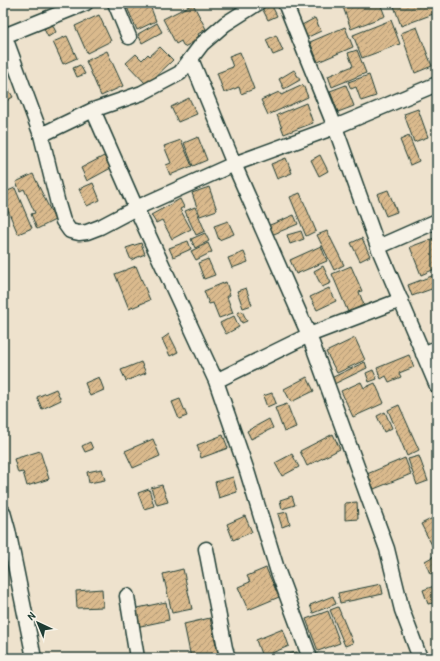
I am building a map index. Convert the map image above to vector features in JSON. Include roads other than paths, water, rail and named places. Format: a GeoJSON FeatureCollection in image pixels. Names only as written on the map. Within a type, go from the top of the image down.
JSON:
{"type":"FeatureCollection","features":[{"type":"Feature","properties":{"kind":"street"},"geometry":{"type":"LineString","coordinates":[[86,3],[4,34],[41,135],[63,221],[70,231],[79,233],[100,228],[136,208],[234,164],[335,127],[437,84]]}},
{"type":"Feature","properties":{"kind":"street"},"geometry":{"type":"LineString","coordinates":[[115,3],[129,37]]}},
{"type":"Feature","properties":{"kind":"street"},"geometry":{"type":"LineString","coordinates":[[41,135],[93,110],[142,93],[180,73],[202,44],[225,24],[258,3]]}},
{"type":"Feature","properties":{"kind":"street"},"geometry":{"type":"LineString","coordinates":[[290,4],[378,247],[437,386]]}},
{"type":"Feature","properties":{"kind":"street"},"geometry":{"type":"LineString","coordinates":[[191,59],[234,164],[309,335],[387,550],[402,610],[420,658]]}},
{"type":"Feature","properties":{"kind":"street"},"geometry":{"type":"LineString","coordinates":[[93,110],[136,208],[216,381],[247,471],[277,568],[310,658]]}},
{"type":"Feature","properties":{"kind":"street"},"geometry":{"type":"LineString","coordinates":[[378,247],[437,221]]}},
{"type":"Feature","properties":{"kind":"street"},"geometry":{"type":"LineString","coordinates":[[216,381],[309,335],[401,300]]}},
{"type":"Feature","properties":{"kind":"street"},"geometry":{"type":"LineString","coordinates":[[423,354],[437,348]]}},
{"type":"Feature","properties":{"kind":"street"},"geometry":{"type":"LineString","coordinates":[[3,512],[34,658]]}},
{"type":"Feature","properties":{"kind":"street"},"geometry":{"type":"LineString","coordinates":[[206,548],[228,658]]}},
{"type":"Feature","properties":{"kind":"street"},"geometry":{"type":"LineString","coordinates":[[127,596],[136,658]]}}]}
